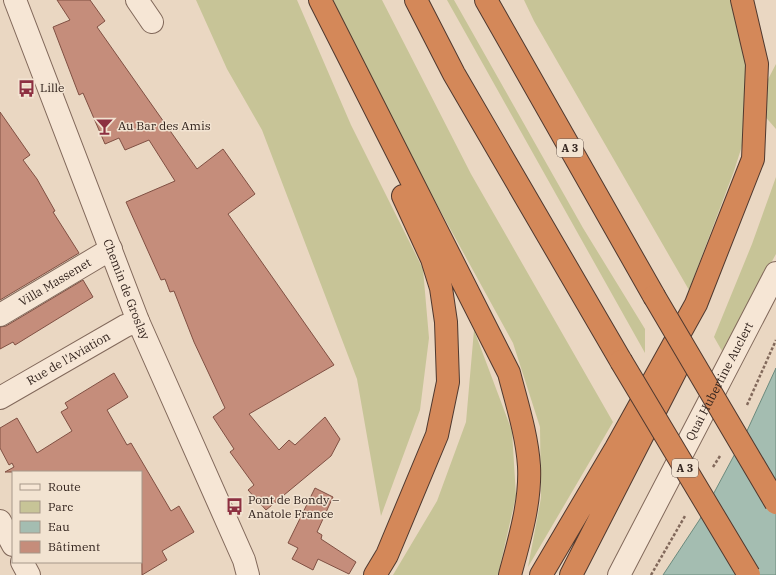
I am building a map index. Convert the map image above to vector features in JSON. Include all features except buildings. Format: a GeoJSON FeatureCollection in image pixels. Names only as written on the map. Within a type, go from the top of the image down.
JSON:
{"type":"FeatureCollection","features":[{"type":"Feature","properties":{"kind":"highway"},"geometry":{"type":"LineString","coordinates":[[320,0],[508,373],[521,417],[529,467],[525,516],[510,575]]}},
{"type":"Feature","properties":{"kind":"highway","name":"A 3"},"geometry":{"type":"LineString","coordinates":[[416,0],[454,74],[621,361],[749,575]]}},
{"type":"Feature","properties":{"kind":"highway","name":"A 3"},"geometry":{"type":"LineString","coordinates":[[486,0],[654,296],[776,503]]}},
{"type":"Feature","properties":{"kind":"highway"},"geometry":{"type":"LineString","coordinates":[[541,575],[616,448],[696,304],[753,159],[757,64],[742,0]]}},
{"type":"Feature","properties":{"kind":"highway"},"geometry":{"type":"LineString","coordinates":[[375,575],[387,555],[437,436],[448,382],[446,322],[441,288],[432,258],[399,186],[400,158]]}},
{"type":"Feature","properties":{"kind":"highway"},"geometry":{"type":"LineString","coordinates":[[571,575],[630,458],[698,329],[696,304]]}},
{"type":"Feature","properties":{"kind":"street","name":"Chemin de Groslay"},"geometry":{"type":"LineString","coordinates":[[15,0],[138,321],[244,560],[248,575]]}},
{"type":"Feature","properties":{"kind":"street"},"geometry":{"type":"LineString","coordinates":[[137,0],[152,22]]}},
{"type":"Feature","properties":{"kind":"street","name":"Villa Massenet"},"geometry":{"type":"LineString","coordinates":[[0,315],[111,249]]}},
{"type":"Feature","properties":{"kind":"street","name":"Quai Hubertine Auclert"},"geometry":{"type":"LineString","coordinates":[[619,575],[776,274]]}},
{"type":"Feature","properties":{"kind":"street","name":"Rue de l'Aviation"},"geometry":{"type":"LineString","coordinates":[[0,398],[125,326],[138,321]]}},
{"type":"Feature","properties":{"kind":"street"},"geometry":{"type":"LineString","coordinates":[[0,521],[12,543]]}},
{"type":"Feature","properties":{"kind":"street"},"geometry":{"type":"LineString","coordinates":[[23,563],[29,575]]}},
{"type":"Feature","properties":{"kind":"path"},"geometry":{"type":"LineString","coordinates":[[745,409],[776,340]]}},
{"type":"Feature","properties":{"kind":"path"},"geometry":{"type":"LineString","coordinates":[[711,472],[723,451]]}},
{"type":"Feature","properties":{"kind":"path"},"geometry":{"type":"LineString","coordinates":[[651,575],[687,513]]}},
{"type":"Feature","properties":{"kind":"green space"},"geometry":{"type":"Polygon","coordinates":[[[196,0],[297,0],[351,125],[423,269],[429,338],[420,410],[381,516],[357,379],[262,130],[227,69],[196,0]]]}},
{"type":"Feature","properties":{"kind":"green space"},"geometry":{"type":"Polygon","coordinates":[[[333,0],[382,0],[471,174],[613,422],[528,567],[541,498],[540,427],[513,343],[408,152],[333,0]]]}},
{"type":"Feature","properties":{"kind":"green space"},"geometry":{"type":"Polygon","coordinates":[[[447,0],[454,0],[583,228],[645,329],[645,353],[447,0]]]}},
{"type":"Feature","properties":{"kind":"green space"},"geometry":{"type":"Polygon","coordinates":[[[524,0],[730,0],[755,104],[776,64],[776,129],[755,105],[734,171],[689,290],[534,21],[524,0]]]}},
{"type":"Feature","properties":{"kind":"green space"},"geometry":{"type":"Polygon","coordinates":[[[776,177],[776,254],[722,351],[714,337],[752,244],[776,177]]]}},
{"type":"Feature","properties":{"kind":"green space"},"geometry":{"type":"Polygon","coordinates":[[[474,330],[512,431],[516,496],[498,575],[393,575],[437,501],[466,422],[474,330]]]}},
{"type":"Feature","properties":{"kind":"water"},"geometry":{"type":"Polygon","coordinates":[[[776,368],[776,575],[663,575],[700,519],[746,433],[776,368]]]}},
{"type":"Feature","properties":{"kind":"place","name":"Lille"},"geometry":{"type":"Point","coordinates":[27,88]}},
{"type":"Feature","properties":{"kind":"place","name":"Au Bar des Amis"},"geometry":{"type":"Point","coordinates":[105,126]}},
{"type":"Feature","properties":{"kind":"place","name":"Pont de Bondy – Anatole France"},"geometry":{"type":"Point","coordinates":[235,507]}}]}
